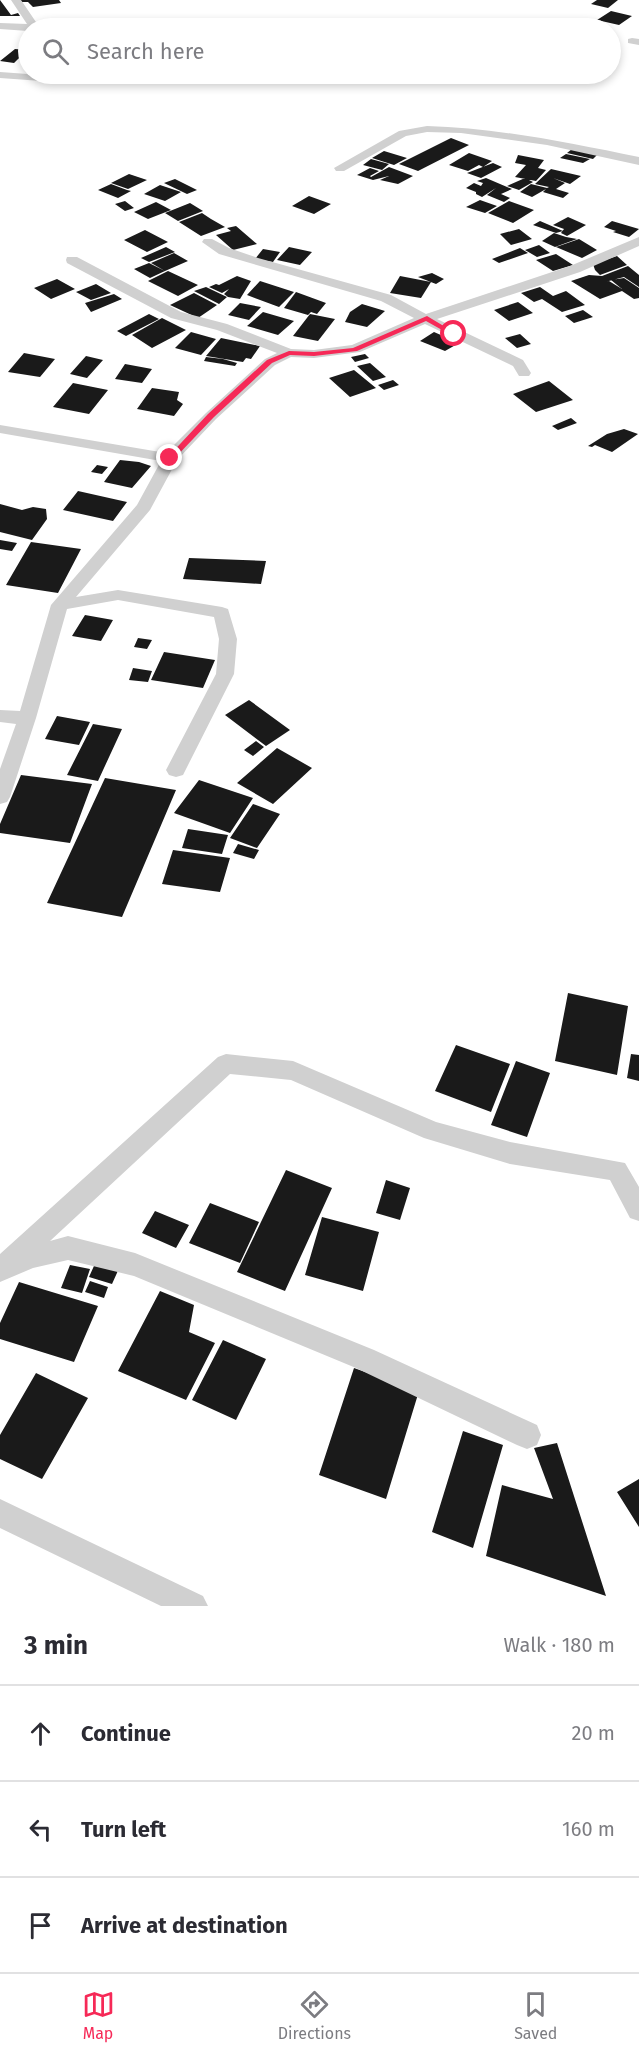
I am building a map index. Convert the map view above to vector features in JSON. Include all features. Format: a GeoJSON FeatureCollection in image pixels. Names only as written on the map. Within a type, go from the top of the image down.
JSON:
{"type":"FeatureCollection","features":[{"type":"Feature","properties":{"kind":"street"},"geometry":{"type":"LineString","coordinates":[[16,0],[28,18]]}},
{"type":"Feature","properties":{"kind":"street"},"geometry":{"type":"LineString","coordinates":[[0,26],[18,27]]}},
{"type":"Feature","properties":{"kind":"street"},"geometry":{"type":"LineString","coordinates":[[0,75],[18,76]]}},
{"type":"Feature","properties":{"kind":"street"},"geometry":{"type":"LineString","coordinates":[[340,168],[403,133],[427,129],[461,130],[547,142],[639,161]]}},
{"type":"Feature","properties":{"kind":"street"},"geometry":{"type":"LineString","coordinates":[[72,260],[176,315],[222,327],[289,353],[314,354],[354,350],[427,318],[575,269],[639,241]]}},
{"type":"Feature","properties":{"kind":"street"},"geometry":{"type":"LineString","coordinates":[[208,242],[224,251],[253,261],[386,298],[454,334],[518,363],[524,373]]}},
{"type":"Feature","properties":{"kind":"street"},"geometry":{"type":"LineString","coordinates":[[0,797],[27,718],[60,605],[144,507],[170,458],[211,416],[270,362],[289,353]]}},
{"type":"Feature","properties":{"kind":"street"},"geometry":{"type":"LineString","coordinates":[[0,429],[170,458]]}},
{"type":"Feature","properties":{"kind":"street"},"geometry":{"type":"LineString","coordinates":[[60,605],[118,595],[222,613],[228,639],[225,674],[177,770]]}},
{"type":"Feature","properties":{"kind":"street"},"geometry":{"type":"LineString","coordinates":[[0,716],[27,718]]}},
{"type":"Feature","properties":{"kind":"street"},"geometry":{"type":"LineString","coordinates":[[0,1271],[226,1064],[293,1071],[432,1131],[510,1153],[617,1171],[639,1210]]}},
{"type":"Feature","properties":{"kind":"street"},"geometry":{"type":"LineString","coordinates":[[0,1271],[29,1257],[68,1248],[135,1265],[365,1359],[528,1435]]}},
{"type":"Feature","properties":{"kind":"street"},"geometry":{"type":"LineString","coordinates":[[0,1513],[193,1606]]}},
{"type":"Feature","properties":{"kind":"building"},"geometry":{"type":"Polygon","coordinates":[[[0,0],[11,15],[18,13],[20,16],[0,16],[0,0]]]}},
{"type":"Feature","properties":{"kind":"building"},"geometry":{"type":"Polygon","coordinates":[[[20,0],[59,0],[61,3],[33,7],[28,2],[20,0]]]}},
{"type":"Feature","properties":{"kind":"building"},"geometry":{"type":"Polygon","coordinates":[[[597,0],[618,0],[608,8],[591,4],[597,0]]]}},
{"type":"Feature","properties":{"kind":"building"},"geometry":{"type":"Polygon","coordinates":[[[611,11],[632,16],[621,24],[621,18],[600,18],[611,11]]]}},
{"type":"Feature","properties":{"kind":"building"},"geometry":{"type":"Polygon","coordinates":[[[15,49],[18,49],[18,59],[14,63],[0,61],[15,49]]]}},
{"type":"Feature","properties":{"kind":"building"},"geometry":{"type":"Polygon","coordinates":[[[451,138],[469,145],[418,171],[399,164],[451,138]]]}},
{"type":"Feature","properties":{"kind":"building"},"geometry":{"type":"Polygon","coordinates":[[[572,149],[597,155],[593,159],[567,153],[572,149]]]}},
{"type":"Feature","properties":{"kind":"building"},"geometry":{"type":"Polygon","coordinates":[[[384,151],[407,158],[394,165],[372,158],[384,151]]]}},
{"type":"Feature","properties":{"kind":"building"},"geometry":{"type":"Polygon","coordinates":[[[469,153],[492,161],[483,167],[479,165],[468,171],[449,165],[469,153]]]}},
{"type":"Feature","properties":{"kind":"building"},"geometry":{"type":"Polygon","coordinates":[[[566,154],[590,159],[583,163],[560,158],[566,154]]]}},
{"type":"Feature","properties":{"kind":"building"},"geometry":{"type":"Polygon","coordinates":[[[518,155],[544,160],[538,168],[546,170],[536,181],[515,177],[526,165],[515,163],[518,155]]]}},
{"type":"Feature","properties":{"kind":"building"},"geometry":{"type":"Polygon","coordinates":[[[371,159],[389,164],[382,170],[363,165],[371,159]]]}},
{"type":"Feature","properties":{"kind":"building"},"geometry":{"type":"Polygon","coordinates":[[[493,163],[502,167],[481,178],[467,173],[493,163]]]}},
{"type":"Feature","properties":{"kind":"building"},"geometry":{"type":"Polygon","coordinates":[[[389,167],[413,176],[398,184],[380,180],[389,176],[373,180],[357,175],[370,168],[379,171],[371,177],[389,167]]]}},
{"type":"Feature","properties":{"kind":"building"},"geometry":{"type":"Polygon","coordinates":[[[551,169],[581,176],[570,184],[553,178],[565,183],[556,189],[569,193],[563,198],[543,192],[546,189],[532,197],[520,192],[531,184],[549,187],[535,184],[551,169]]]}},
{"type":"Feature","properties":{"kind":"building"},"geometry":{"type":"Polygon","coordinates":[[[129,174],[147,180],[128,189],[111,183],[129,174]]]}},
{"type":"Feature","properties":{"kind":"building"},"geometry":{"type":"Polygon","coordinates":[[[486,178],[512,189],[501,194],[510,198],[504,202],[487,195],[496,188],[482,197],[466,188],[474,183],[481,186],[483,183],[477,181],[486,178]]]}},
{"type":"Feature","properties":{"kind":"building"},"geometry":{"type":"Polygon","coordinates":[[[525,178],[533,182],[519,190],[507,186],[525,178]]]}},
{"type":"Feature","properties":{"kind":"building"},"geometry":{"type":"Polygon","coordinates":[[[175,179],[197,190],[187,194],[164,183],[175,179]]]}},
{"type":"Feature","properties":{"kind":"building"},"geometry":{"type":"Polygon","coordinates":[[[111,184],[131,191],[118,198],[98,190],[111,184]]]}},
{"type":"Feature","properties":{"kind":"building"},"geometry":{"type":"Polygon","coordinates":[[[160,185],[181,192],[165,201],[144,194],[160,185]]]}},
{"type":"Feature","properties":{"kind":"building"},"geometry":{"type":"Polygon","coordinates":[[[309,196],[331,204],[314,214],[292,206],[309,196]]]}},
{"type":"Feature","properties":{"kind":"building"},"geometry":{"type":"Polygon","coordinates":[[[480,200],[497,206],[485,213],[466,207],[480,200]]]}},
{"type":"Feature","properties":{"kind":"building"},"geometry":{"type":"Polygon","coordinates":[[[125,201],[134,208],[125,211],[115,204],[125,201]]]}},
{"type":"Feature","properties":{"kind":"building"},"geometry":{"type":"Polygon","coordinates":[[[509,201],[534,210],[513,223],[488,213],[509,201]]]}},
{"type":"Feature","properties":{"kind":"building"},"geometry":{"type":"Polygon","coordinates":[[[156,202],[171,210],[148,219],[134,212],[156,202]]]}},
{"type":"Feature","properties":{"kind":"building"},"geometry":{"type":"Polygon","coordinates":[[[190,203],[203,211],[178,221],[165,213],[190,203]]]}},
{"type":"Feature","properties":{"kind":"building"},"geometry":{"type":"Polygon","coordinates":[[[202,213],[225,227],[201,236],[179,222],[202,213]]]}},
{"type":"Feature","properties":{"kind":"building"},"geometry":{"type":"Polygon","coordinates":[[[568,217],[586,225],[567,236],[561,233],[564,229],[553,225],[568,217]]]}},
{"type":"Feature","properties":{"kind":"building"},"geometry":{"type":"Polygon","coordinates":[[[540,221],[563,231],[556,233],[533,225],[540,221]]]}},
{"type":"Feature","properties":{"kind":"building"},"geometry":{"type":"Polygon","coordinates":[[[612,221],[639,229],[629,237],[604,227],[612,221]]]}},
{"type":"Feature","properties":{"kind":"building"},"geometry":{"type":"Polygon","coordinates":[[[236,226],[257,244],[233,250],[216,235],[231,231],[227,228],[236,226]]]}},
{"type":"Feature","properties":{"kind":"building"},"geometry":{"type":"Polygon","coordinates":[[[519,229],[532,239],[511,245],[500,234],[519,229]]]}},
{"type":"Feature","properties":{"kind":"building"},"geometry":{"type":"Polygon","coordinates":[[[145,230],[168,242],[147,252],[124,240],[145,230]]]}},
{"type":"Feature","properties":{"kind":"building"},"geometry":{"type":"Polygon","coordinates":[[[554,233],[577,239],[555,247],[542,241],[554,233]]]}},
{"type":"Feature","properties":{"kind":"building"},"geometry":{"type":"Polygon","coordinates":[[[579,239],[597,250],[582,258],[556,247],[579,239]]]}},
{"type":"Feature","properties":{"kind":"building"},"geometry":{"type":"Polygon","coordinates":[[[539,245],[550,253],[537,257],[525,250],[539,245]]]}},
{"type":"Feature","properties":{"kind":"building"},"geometry":{"type":"Polygon","coordinates":[[[166,247],[175,252],[149,262],[141,258],[166,247]]]}},
{"type":"Feature","properties":{"kind":"building"},"geometry":{"type":"Polygon","coordinates":[[[289,247],[312,252],[300,265],[277,260],[289,247]]]}},
{"type":"Feature","properties":{"kind":"building"},"geometry":{"type":"Polygon","coordinates":[[[520,248],[528,253],[499,263],[492,259],[520,248]]]}},
{"type":"Feature","properties":{"kind":"building"},"geometry":{"type":"Polygon","coordinates":[[[263,249],[280,252],[273,262],[255,259],[263,249]]]}},
{"type":"Feature","properties":{"kind":"building"},"geometry":{"type":"Polygon","coordinates":[[[174,253],[188,261],[165,271],[151,263],[174,253]]]}},
{"type":"Feature","properties":{"kind":"building"},"geometry":{"type":"Polygon","coordinates":[[[556,254],[573,265],[553,271],[536,260],[556,254]]]}},
{"type":"Feature","properties":{"kind":"building"},"geometry":{"type":"Polygon","coordinates":[[[617,256],[627,265],[600,275],[595,270],[593,264],[617,256]]]}},
{"type":"Feature","properties":{"kind":"building"},"geometry":{"type":"Polygon","coordinates":[[[149,263],[165,271],[150,278],[134,269],[149,263]]]}},
{"type":"Feature","properties":{"kind":"building"},"geometry":{"type":"Polygon","coordinates":[[[628,266],[639,275],[639,287],[624,277],[615,279],[624,278],[639,288],[639,298],[634,299],[622,291],[600,299],[571,281],[589,275],[602,276],[628,266]]]}},
{"type":"Feature","properties":{"kind":"building"},"geometry":{"type":"Polygon","coordinates":[[[168,271],[198,285],[178,296],[148,281],[168,271]]]}},
{"type":"Feature","properties":{"kind":"building"},"geometry":{"type":"Polygon","coordinates":[[[432,273],[444,279],[436,284],[418,277],[432,273]]]}},
{"type":"Feature","properties":{"kind":"building"},"geometry":{"type":"Polygon","coordinates":[[[237,276],[251,281],[240,299],[224,294],[229,289],[222,293],[209,287],[219,285],[237,276]]]}},
{"type":"Feature","properties":{"kind":"building"},"geometry":{"type":"Polygon","coordinates":[[[400,276],[431,282],[421,298],[390,293],[400,276]]]}},
{"type":"Feature","properties":{"kind":"building"},"geometry":{"type":"Polygon","coordinates":[[[57,279],[75,289],[51,299],[34,288],[57,279]]]}},
{"type":"Feature","properties":{"kind":"building"},"geometry":{"type":"Polygon","coordinates":[[[260,281],[294,292],[279,307],[247,295],[260,281]]]}},
{"type":"Feature","properties":{"kind":"building"},"geometry":{"type":"Polygon","coordinates":[[[96,284],[111,293],[91,300],[76,292],[96,284]]]}},
{"type":"Feature","properties":{"kind":"building"},"geometry":{"type":"Polygon","coordinates":[[[206,287],[227,297],[219,304],[194,291],[206,287]]]}},
{"type":"Feature","properties":{"kind":"building"},"geometry":{"type":"Polygon","coordinates":[[[540,287],[553,296],[566,291],[585,305],[562,312],[542,299],[534,302],[521,293],[540,287]]]}},
{"type":"Feature","properties":{"kind":"building"},"geometry":{"type":"Polygon","coordinates":[[[296,292],[326,303],[317,314],[311,312],[308,315],[284,308],[296,292]]]}},
{"type":"Feature","properties":{"kind":"building"},"geometry":{"type":"Polygon","coordinates":[[[194,293],[217,305],[198,318],[170,305],[194,293]]]}},
{"type":"Feature","properties":{"kind":"building"},"geometry":{"type":"Polygon","coordinates":[[[114,294],[122,299],[91,312],[85,303],[114,294]]]}},
{"type":"Feature","properties":{"kind":"building"},"geometry":{"type":"Polygon","coordinates":[[[518,302],[533,313],[509,321],[494,310],[518,302]]]}},
{"type":"Feature","properties":{"kind":"building"},"geometry":{"type":"Polygon","coordinates":[[[240,303],[261,307],[249,320],[228,315],[240,303]]]}},
{"type":"Feature","properties":{"kind":"building"},"geometry":{"type":"Polygon","coordinates":[[[362,304],[385,311],[367,327],[345,322],[350,312],[362,304]]]}},
{"type":"Feature","properties":{"kind":"building"},"geometry":{"type":"Polygon","coordinates":[[[583,310],[593,317],[574,323],[565,316],[583,310]]]}},
{"type":"Feature","properties":{"kind":"building"},"geometry":{"type":"Polygon","coordinates":[[[263,312],[294,321],[278,335],[247,326],[263,312]]]}},
{"type":"Feature","properties":{"kind":"building"},"geometry":{"type":"Polygon","coordinates":[[[149,314],[159,319],[126,336],[117,331],[149,314]]]}},
{"type":"Feature","properties":{"kind":"building"},"geometry":{"type":"Polygon","coordinates":[[[310,314],[335,319],[318,341],[293,336],[310,314]]]}},
{"type":"Feature","properties":{"kind":"building"},"geometry":{"type":"Polygon","coordinates":[[[162,318],[186,330],[152,348],[132,335],[162,318]]]}},
{"type":"Feature","properties":{"kind":"building"},"geometry":{"type":"Polygon","coordinates":[[[191,332],[216,339],[201,355],[175,348],[191,332]]]}},
{"type":"Feature","properties":{"kind":"building"},"geometry":{"type":"Polygon","coordinates":[[[434,332],[459,343],[445,351],[420,341],[434,332]]]}},
{"type":"Feature","properties":{"kind":"building"},"geometry":{"type":"Polygon","coordinates":[[[520,334],[531,344],[517,348],[505,338],[520,334]]]}},
{"type":"Feature","properties":{"kind":"building"},"geometry":{"type":"Polygon","coordinates":[[[221,338],[260,346],[251,359],[246,358],[243,362],[206,356],[221,338]]]}},
{"type":"Feature","properties":{"kind":"building"},"geometry":{"type":"Polygon","coordinates":[[[24,353],[55,359],[40,377],[8,372],[24,353]]]}},
{"type":"Feature","properties":{"kind":"building"},"geometry":{"type":"Polygon","coordinates":[[[365,354],[369,358],[355,362],[351,357],[365,354]]]}},
{"type":"Feature","properties":{"kind":"building"},"geometry":{"type":"Polygon","coordinates":[[[86,356],[103,360],[87,378],[70,374],[86,356]]]}},
{"type":"Feature","properties":{"kind":"building"},"geometry":{"type":"Polygon","coordinates":[[[206,357],[237,363],[235,366],[204,361],[206,357]]]}},
{"type":"Feature","properties":{"kind":"building"},"geometry":{"type":"Polygon","coordinates":[[[370,363],[386,377],[373,381],[357,366],[370,363]]]}},
{"type":"Feature","properties":{"kind":"building"},"geometry":{"type":"Polygon","coordinates":[[[125,364],[152,369],[142,383],[115,379],[125,364]]]}},
{"type":"Feature","properties":{"kind":"building"},"geometry":{"type":"Polygon","coordinates":[[[354,370],[376,388],[350,397],[329,378],[354,370]]]}},
{"type":"Feature","properties":{"kind":"building"},"geometry":{"type":"Polygon","coordinates":[[[393,380],[399,385],[384,390],[378,385],[393,380]]]}},
{"type":"Feature","properties":{"kind":"building"},"geometry":{"type":"Polygon","coordinates":[[[549,381],[573,400],[536,412],[513,394],[549,381]]]}},
{"type":"Feature","properties":{"kind":"building"},"geometry":{"type":"Polygon","coordinates":[[[73,383],[108,390],[89,414],[53,407],[73,383]]]}},
{"type":"Feature","properties":{"kind":"building"},"geometry":{"type":"Polygon","coordinates":[[[152,388],[179,392],[177,400],[183,404],[174,416],[137,409],[152,388]]]}},
{"type":"Feature","properties":{"kind":"building"},"geometry":{"type":"Polygon","coordinates":[[[571,418],[577,423],[558,430],[552,426],[571,418]]]}},
{"type":"Feature","properties":{"kind":"building"},"geometry":{"type":"Polygon","coordinates":[[[624,429],[638,434],[612,452],[595,445],[588,446],[607,434],[624,429]]]}},
{"type":"Feature","properties":{"kind":"building"},"geometry":{"type":"Polygon","coordinates":[[[120,460],[151,466],[132,488],[104,482],[120,460]]]}},
{"type":"Feature","properties":{"kind":"building"},"geometry":{"type":"Polygon","coordinates":[[[97,465],[108,467],[102,474],[91,472],[97,465]]]}},
{"type":"Feature","properties":{"kind":"building"},"geometry":{"type":"Polygon","coordinates":[[[78,491],[127,502],[113,521],[63,510],[78,491]]]}},
{"type":"Feature","properties":{"kind":"building"},"geometry":{"type":"Polygon","coordinates":[[[0,504],[22,510],[33,507],[46,509],[47,519],[32,540],[0,532],[0,504]]]}},
{"type":"Feature","properties":{"kind":"building"},"geometry":{"type":"Polygon","coordinates":[[[0,540],[17,543],[12,551],[0,549],[0,540]]]}},
{"type":"Feature","properties":{"kind":"building"},"geometry":{"type":"Polygon","coordinates":[[[31,542],[81,549],[58,593],[6,585],[31,542]]]}},
{"type":"Feature","properties":{"kind":"building"},"geometry":{"type":"Polygon","coordinates":[[[189,558],[266,561],[261,584],[183,579],[189,558]]]}},
{"type":"Feature","properties":{"kind":"building"},"geometry":{"type":"Polygon","coordinates":[[[85,615],[113,620],[101,641],[72,636],[85,615]]]}},
{"type":"Feature","properties":{"kind":"building"},"geometry":{"type":"Polygon","coordinates":[[[138,638],[152,640],[147,649],[134,647],[138,638]]]}},
{"type":"Feature","properties":{"kind":"building"},"geometry":{"type":"Polygon","coordinates":[[[164,652],[215,660],[203,688],[151,680],[164,652]]]}},
{"type":"Feature","properties":{"kind":"building"},"geometry":{"type":"Polygon","coordinates":[[[133,668],[152,671],[148,682],[129,680],[133,668]]]}},
{"type":"Feature","properties":{"kind":"building"},"geometry":{"type":"Polygon","coordinates":[[[249,700],[290,730],[266,746],[225,715],[249,700]]]}},
{"type":"Feature","properties":{"kind":"building"},"geometry":{"type":"Polygon","coordinates":[[[57,716],[90,722],[79,745],[45,739],[57,716]]]}},
{"type":"Feature","properties":{"kind":"building"},"geometry":{"type":"Polygon","coordinates":[[[93,724],[122,729],[98,781],[67,775],[93,724]]]}},
{"type":"Feature","properties":{"kind":"building"},"geometry":{"type":"Polygon","coordinates":[[[256,741],[264,747],[253,756],[244,750],[256,741]]]}},
{"type":"Feature","properties":{"kind":"building"},"geometry":{"type":"Polygon","coordinates":[[[277,748],[312,768],[273,804],[237,783],[277,748]]]}},
{"type":"Feature","properties":{"kind":"building"},"geometry":{"type":"Polygon","coordinates":[[[21,775],[92,784],[70,843],[0,833],[0,824],[21,775]]]}},
{"type":"Feature","properties":{"kind":"building"},"geometry":{"type":"Polygon","coordinates":[[[105,778],[176,790],[122,917],[47,903],[105,778]]]}},
{"type":"Feature","properties":{"kind":"building"},"geometry":{"type":"Polygon","coordinates":[[[199,780],[253,798],[230,833],[174,813],[199,780]]]}},
{"type":"Feature","properties":{"kind":"building"},"geometry":{"type":"Polygon","coordinates":[[[253,804],[280,814],[257,848],[230,838],[253,804]]]}},
{"type":"Feature","properties":{"kind":"building"},"geometry":{"type":"Polygon","coordinates":[[[188,829],[228,835],[222,854],[182,848],[188,829]]]}},
{"type":"Feature","properties":{"kind":"building"},"geometry":{"type":"Polygon","coordinates":[[[238,844],[259,850],[254,859],[233,853],[238,844]]]}},
{"type":"Feature","properties":{"kind":"building"},"geometry":{"type":"Polygon","coordinates":[[[173,850],[230,858],[220,892],[162,884],[173,850]]]}},
{"type":"Feature","properties":{"kind":"building"},"geometry":{"type":"Polygon","coordinates":[[[568,993],[628,1006],[617,1075],[555,1061],[568,993]]]}},
{"type":"Feature","properties":{"kind":"building"},"geometry":{"type":"Polygon","coordinates":[[[456,1045],[510,1064],[491,1112],[435,1091],[456,1045]]]}},
{"type":"Feature","properties":{"kind":"building"},"geometry":{"type":"Polygon","coordinates":[[[631,1054],[639,1055],[639,1081],[627,1078],[631,1054]]]}},
{"type":"Feature","properties":{"kind":"building"},"geometry":{"type":"Polygon","coordinates":[[[516,1061],[550,1073],[527,1137],[491,1125],[516,1061]]]}},
{"type":"Feature","properties":{"kind":"building"},"geometry":{"type":"Polygon","coordinates":[[[286,1170],[332,1188],[285,1291],[237,1272],[286,1170]]]}},
{"type":"Feature","properties":{"kind":"building"},"geometry":{"type":"Polygon","coordinates":[[[386,1180],[410,1188],[400,1220],[376,1213],[386,1180]]]}},
{"type":"Feature","properties":{"kind":"building"},"geometry":{"type":"Polygon","coordinates":[[[210,1203],[259,1222],[240,1263],[189,1243],[210,1203]]]}},
{"type":"Feature","properties":{"kind":"building"},"geometry":{"type":"Polygon","coordinates":[[[155,1211],[189,1225],[176,1248],[142,1233],[155,1211]]]}},
{"type":"Feature","properties":{"kind":"building"},"geometry":{"type":"Polygon","coordinates":[[[322,1217],[379,1232],[363,1291],[305,1275],[322,1217]]]}},
{"type":"Feature","properties":{"kind":"building"},"geometry":{"type":"Polygon","coordinates":[[[98,1257],[121,1264],[112,1284],[89,1277],[98,1257]]]}},
{"type":"Feature","properties":{"kind":"building"},"geometry":{"type":"Polygon","coordinates":[[[70,1265],[90,1269],[82,1293],[61,1288],[70,1265]]]}},
{"type":"Feature","properties":{"kind":"building"},"geometry":{"type":"Polygon","coordinates":[[[90,1281],[108,1287],[104,1298],[85,1292],[90,1281]]]}},
{"type":"Feature","properties":{"kind":"building"},"geometry":{"type":"Polygon","coordinates":[[[19,1282],[98,1306],[74,1362],[0,1339],[0,1323],[19,1282]]]}},
{"type":"Feature","properties":{"kind":"building"},"geometry":{"type":"Polygon","coordinates":[[[160,1291],[194,1305],[189,1332],[215,1343],[186,1400],[118,1371],[160,1291]]]}},
{"type":"Feature","properties":{"kind":"building"},"geometry":{"type":"Polygon","coordinates":[[[223,1340],[266,1359],[236,1420],[192,1400],[223,1340]]]}},
{"type":"Feature","properties":{"kind":"building"},"geometry":{"type":"Polygon","coordinates":[[[354,1368],[419,1391],[386,1499],[319,1475],[354,1368]]]}},
{"type":"Feature","properties":{"kind":"building"},"geometry":{"type":"Polygon","coordinates":[[[36,1373],[88,1398],[42,1479],[0,1459],[0,1435],[36,1373]]]}},
{"type":"Feature","properties":{"kind":"building"},"geometry":{"type":"Polygon","coordinates":[[[463,1431],[503,1445],[473,1548],[432,1532],[463,1431]]]}},
{"type":"Feature","properties":{"kind":"building"},"geometry":{"type":"Polygon","coordinates":[[[557,1443],[606,1596],[486,1556],[502,1485],[553,1499],[534,1448],[557,1443]]]}},
{"type":"Feature","properties":{"kind":"building"},"geometry":{"type":"Polygon","coordinates":[[[639,1479],[639,1527],[617,1492],[639,1479]]]}},
{"type":"Feature","properties":{"kind":"route"},"geometry":{"type":"LineString","coordinates":[[170,458],[211,416],[270,362],[289,353],[314,354],[354,350],[427,318],[454,334]]}}]}
